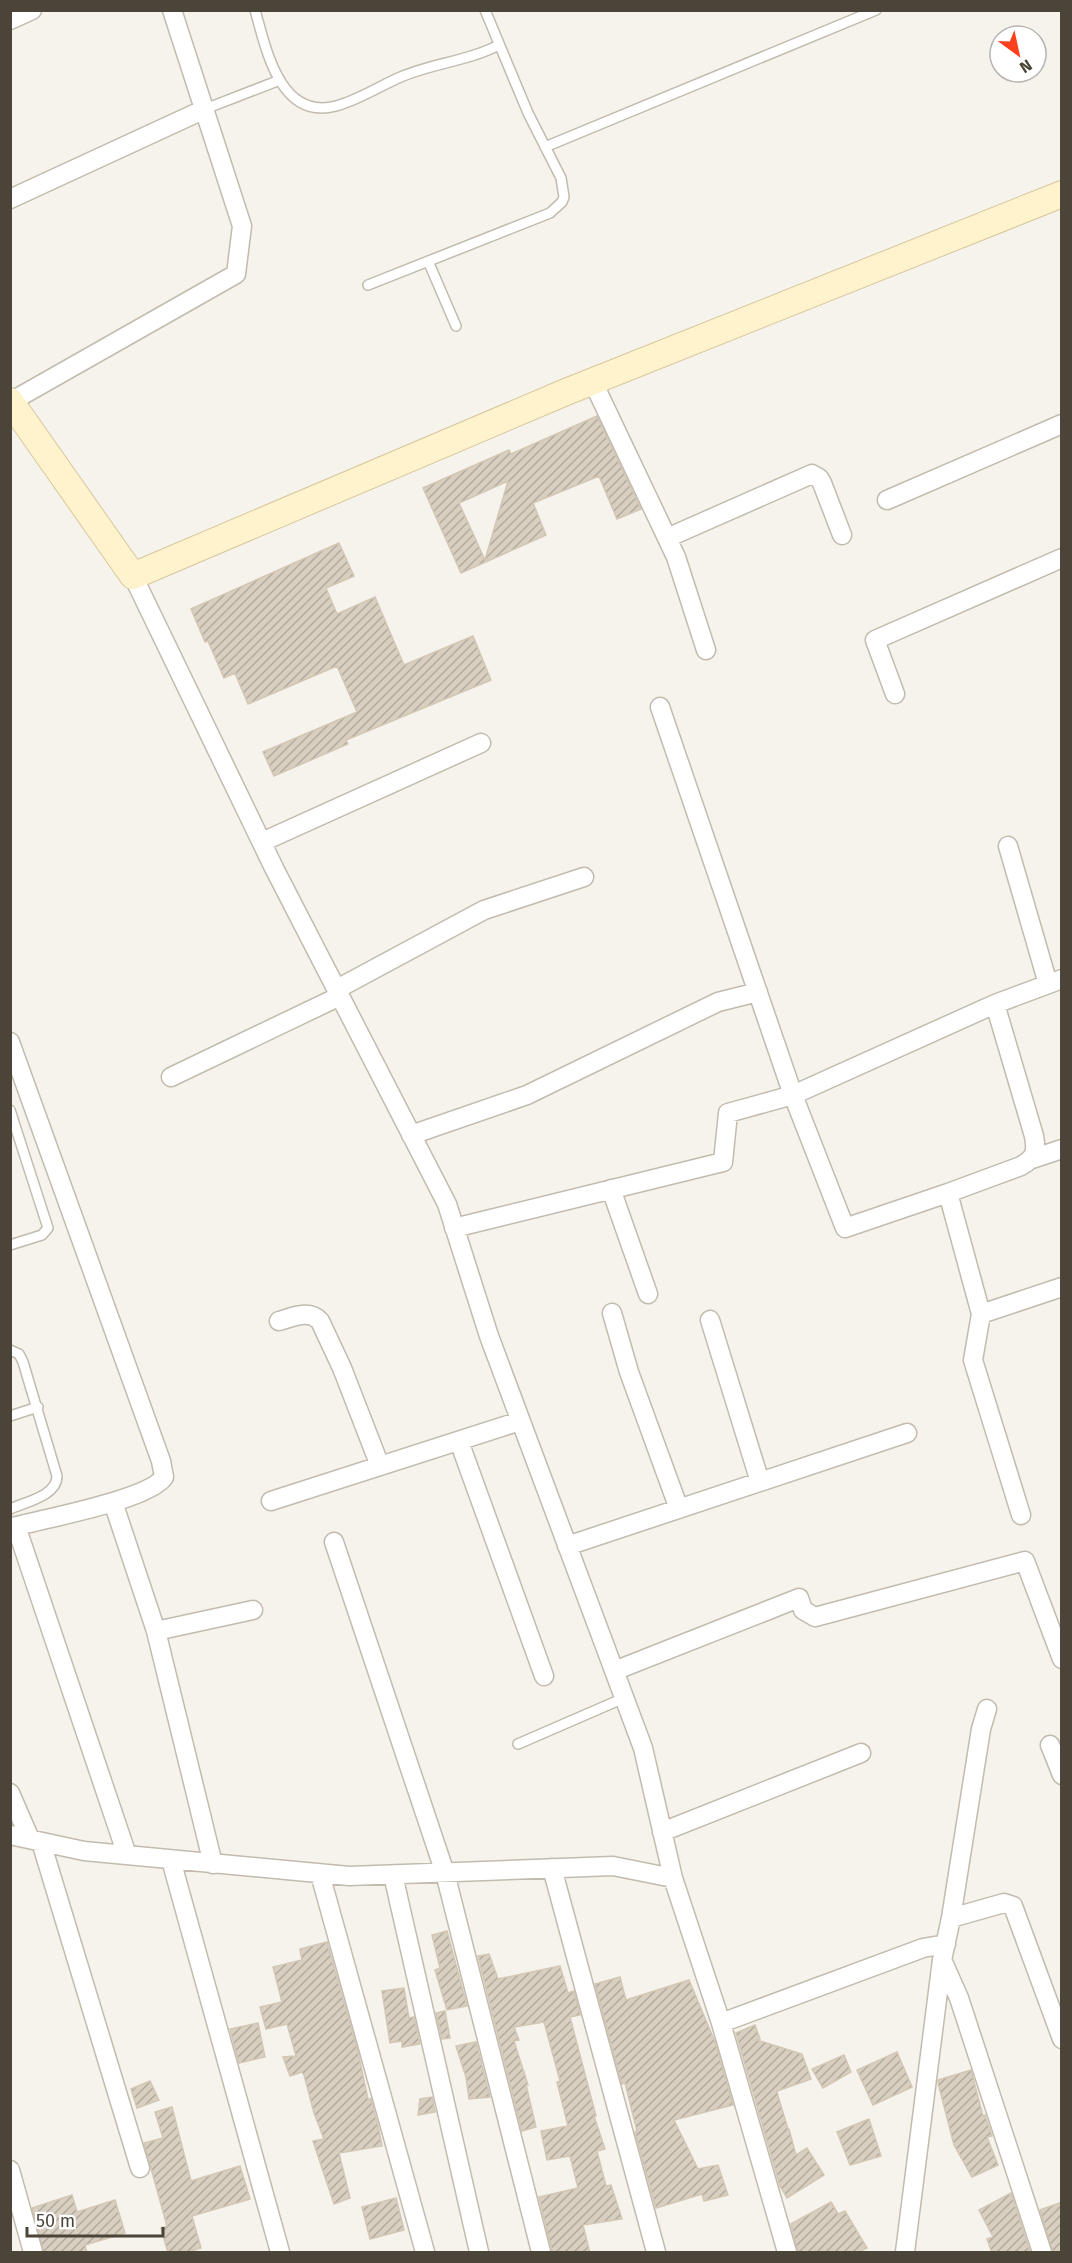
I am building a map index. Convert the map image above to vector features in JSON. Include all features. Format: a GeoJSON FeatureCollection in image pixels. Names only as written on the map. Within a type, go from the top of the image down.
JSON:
{"type":"FeatureCollection","features":[{"type":"Feature","properties":{"kind":"street"},"geometry":{"type":"LineString","coordinates":[[10,20],[33,10]]}},
{"type":"Feature","properties":{"kind":"street"},"geometry":{"type":"LineString","coordinates":[[172,10],[242,226],[236,274],[11,401],[133,576],[262,842],[447,1204],[489,1336],[643,1748],[673,1878],[721,2023],[787,2253]]}},
{"type":"Feature","properties":{"kind":"street"},"geometry":{"type":"LineString","coordinates":[[10,199],[205,109]]}},
{"type":"Feature","properties":{"kind":"street"},"geometry":{"type":"LineString","coordinates":[[133,576],[593,382],[1062,195]]}},
{"type":"Feature","properties":{"kind":"street"},"geometry":{"type":"LineString","coordinates":[[593,382],[682,573],[706,650]]}},
{"type":"Feature","properties":{"kind":"street"},"geometry":{"type":"LineString","coordinates":[[887,500],[1062,424]]}},
{"type":"Feature","properties":{"kind":"street"},"geometry":{"type":"LineString","coordinates":[[667,538],[812,474],[822,483],[842,535]]}},
{"type":"Feature","properties":{"kind":"street"},"geometry":{"type":"LineString","coordinates":[[895,694],[875,640],[1062,558]]}},
{"type":"Feature","properties":{"kind":"street"},"geometry":{"type":"LineString","coordinates":[[660,707],[793,1095],[845,1228],[948,1193],[1062,1149]]}},
{"type":"Feature","properties":{"kind":"street"},"geometry":{"type":"LineString","coordinates":[[262,842],[481,742]]}},
{"type":"Feature","properties":{"kind":"street"},"geometry":{"type":"LineString","coordinates":[[454,1228],[723,1162],[728,1113],[793,1095],[995,1004],[1055,981],[1008,846]]}},
{"type":"Feature","properties":{"kind":"street"},"geometry":{"type":"LineString","coordinates":[[171,1077],[338,993],[484,910],[584,877]]}},
{"type":"Feature","properties":{"kind":"street"},"geometry":{"type":"LineString","coordinates":[[411,1135],[527,1095],[718,1002],[758,992]]}},
{"type":"Feature","properties":{"kind":"street"},"geometry":{"type":"LineString","coordinates":[[995,1004],[1034,1136],[1036,1153],[1032,1160]]}},
{"type":"Feature","properties":{"kind":"street"},"geometry":{"type":"LineString","coordinates":[[10,1042],[164,1472],[162,1480],[155,1486],[113,1502],[13,1527],[127,1855]]}},
{"type":"Feature","properties":{"kind":"street"},"geometry":{"type":"LineString","coordinates":[[611,1189],[648,1294]]}},
{"type":"Feature","properties":{"kind":"street"},"geometry":{"type":"LineString","coordinates":[[948,1193],[981,1314],[973,1360],[1021,1515]]}},
{"type":"Feature","properties":{"kind":"street"},"geometry":{"type":"LineString","coordinates":[[981,1314],[1060,1294]]}},
{"type":"Feature","properties":{"kind":"street"},"geometry":{"type":"LineString","coordinates":[[612,1313],[629,1372],[679,1509]]}},
{"type":"Feature","properties":{"kind":"street"},"geometry":{"type":"LineString","coordinates":[[279,1321],[306,1314],[315,1316],[320,1321],[342,1368],[380,1466]]}},
{"type":"Feature","properties":{"kind":"street"},"geometry":{"type":"LineString","coordinates":[[710,1320],[760,1482]]}},
{"type":"Feature","properties":{"kind":"street"},"geometry":{"type":"LineString","coordinates":[[271,1501],[520,1421]]}},
{"type":"Feature","properties":{"kind":"street"},"geometry":{"type":"LineString","coordinates":[[567,1546],[907,1433]]}},
{"type":"Feature","properties":{"kind":"street"},"geometry":{"type":"LineString","coordinates":[[459,1441],[544,1676]]}},
{"type":"Feature","properties":{"kind":"street"},"geometry":{"type":"LineString","coordinates":[[113,1502],[156,1631],[213,1864]]}},
{"type":"Feature","properties":{"kind":"street"},"geometry":{"type":"LineString","coordinates":[[334,1542],[445,1873],[541,2253]]}},
{"type":"Feature","properties":{"kind":"street"},"geometry":{"type":"LineString","coordinates":[[614,1671],[799,1598],[803,1610],[814,1617],[1025,1561],[1062,1659]]}},
{"type":"Feature","properties":{"kind":"street"},"geometry":{"type":"LineString","coordinates":[[156,1631],[253,1610]]}},
{"type":"Feature","properties":{"kind":"street"},"geometry":{"type":"LineString","coordinates":[[905,2253],[944,1952],[981,1729],[987,1709]]}},
{"type":"Feature","properties":{"kind":"street"},"geometry":{"type":"LineString","coordinates":[[1050,1745],[1062,1775]]}},
{"type":"Feature","properties":{"kind":"street"},"geometry":{"type":"LineString","coordinates":[[662,1832],[861,1753]]}},
{"type":"Feature","properties":{"kind":"street"},"geometry":{"type":"LineString","coordinates":[[10,1792],[36,1840],[140,2168]]}},
{"type":"Feature","properties":{"kind":"street"},"geometry":{"type":"LineString","coordinates":[[10,1835],[84,1851],[349,1876],[613,1866],[673,1878]]}},
{"type":"Feature","properties":{"kind":"street"},"geometry":{"type":"LineString","coordinates":[[171,1860],[279,2253]]}},
{"type":"Feature","properties":{"kind":"street"},"geometry":{"type":"LineString","coordinates":[[552,1868],[656,2253]]}},
{"type":"Feature","properties":{"kind":"street"},"geometry":{"type":"LineString","coordinates":[[320,1874],[425,2253]]}},
{"type":"Feature","properties":{"kind":"street"},"geometry":{"type":"LineString","coordinates":[[393,1875],[480,2253]]}},
{"type":"Feature","properties":{"kind":"street"},"geometry":{"type":"LineString","coordinates":[[951,1918],[1004,1903],[1013,1905],[1062,2039]]}},
{"type":"Feature","properties":{"kind":"street"},"geometry":{"type":"LineString","coordinates":[[721,2023],[923,1948],[944,1952]]}},
{"type":"Feature","properties":{"kind":"street"},"geometry":{"type":"LineString","coordinates":[[944,1952],[1042,2253]]}},
{"type":"Feature","properties":{"kind":"street"},"geometry":{"type":"LineString","coordinates":[[10,2170],[33,2253]]}},
{"type":"Feature","properties":{"kind":"lane"},"geometry":{"type":"LineString","coordinates":[[255,10],[268,56],[280,80],[291,97],[306,106],[321,108],[336,106],[403,75],[471,58],[499,45]]}},
{"type":"Feature","properties":{"kind":"lane"},"geometry":{"type":"LineString","coordinates":[[368,285],[550,213],[558,207],[564,197],[561,178],[528,113],[485,10]]}},
{"type":"Feature","properties":{"kind":"lane"},"geometry":{"type":"LineString","coordinates":[[545,147],[876,10]]}},
{"type":"Feature","properties":{"kind":"lane"},"geometry":{"type":"LineString","coordinates":[[205,109],[280,80]]}},
{"type":"Feature","properties":{"kind":"lane"},"geometry":{"type":"LineString","coordinates":[[428,261],[456,326]]}},
{"type":"Feature","properties":{"kind":"lane"},"geometry":{"type":"LineString","coordinates":[[10,1110],[48,1228],[42,1234],[10,1245]]}},
{"type":"Feature","properties":{"kind":"lane"},"geometry":{"type":"LineString","coordinates":[[10,1350],[21,1357],[57,1471],[57,1482],[48,1492],[10,1509]]}},
{"type":"Feature","properties":{"kind":"lane"},"geometry":{"type":"LineString","coordinates":[[10,1416],[38,1407]]}},
{"type":"Feature","properties":{"kind":"lane"},"geometry":{"type":"LineString","coordinates":[[518,1744],[624,1698]]}},
{"type":"Feature","properties":{"kind":"building"},"geometry":{"type":"Polygon","coordinates":[[[597,416],[641,509],[617,519],[599,476],[533,503],[546,535],[461,573],[423,488],[509,450],[511,454],[597,416]],[[508,481],[459,503],[485,560],[508,481]]]}},
{"type":"Feature","properties":{"kind":"building"},"geometry":{"type":"Polygon","coordinates":[[[339,543],[354,576],[326,588],[337,614],[375,597],[404,665],[473,636],[491,680],[346,740],[348,744],[274,776],[263,752],[357,712],[337,666],[248,704],[235,673],[224,678],[191,609],[339,543]]]}},
{"type":"Feature","properties":{"kind":"building"},"geometry":{"type":"Polygon","coordinates":[[[447,1931],[467,2006],[447,2010],[435,1970],[440,1968],[432,1935],[447,1931]]]}},
{"type":"Feature","properties":{"kind":"building"},"geometry":{"type":"Polygon","coordinates":[[[327,1942],[382,2146],[339,2153],[350,2198],[334,2204],[313,2141],[324,2139],[304,2075],[302,2072],[290,2076],[283,2057],[296,2056],[287,2024],[266,2029],[260,2007],[282,2002],[273,1967],[302,1960],[300,1949],[327,1942]]]}},
{"type":"Feature","properties":{"kind":"building"},"geometry":{"type":"Polygon","coordinates":[[[489,1954],[498,1979],[560,1966],[568,1993],[574,1991],[580,2015],[570,2017],[596,2116],[594,2116],[605,2149],[597,2151],[606,2186],[611,2185],[622,2219],[583,2225],[590,2253],[553,2253],[552,2251],[539,2197],[578,2188],[570,2156],[547,2160],[541,2131],[568,2126],[557,2082],[560,2081],[544,2022],[514,2027],[519,2040],[514,2041],[528,2085],[526,2085],[536,2127],[522,2131],[478,1956],[489,1954]]]}},
{"type":"Feature","properties":{"kind":"building"},"geometry":{"type":"Polygon","coordinates":[[[620,1977],[626,2000],[689,1980],[715,2042],[733,2105],[674,2120],[698,2169],[718,2165],[728,2195],[704,2201],[702,2194],[656,2208],[635,2132],[637,2131],[625,2083],[622,2084],[595,1984],[620,1977]]]}},
{"type":"Feature","properties":{"kind":"building"},"geometry":{"type":"Polygon","coordinates":[[[404,1988],[409,2018],[414,2017],[420,2044],[402,2047],[402,2041],[390,2043],[382,1991],[404,1988]]]}},
{"type":"Feature","properties":{"kind":"building"},"geometry":{"type":"Polygon","coordinates":[[[445,2011],[450,2038],[442,2039],[436,2013],[445,2011]]]}},
{"type":"Feature","properties":{"kind":"building"},"geometry":{"type":"Polygon","coordinates":[[[258,2023],[265,2057],[239,2063],[230,2029],[258,2023]]]}},
{"type":"Feature","properties":{"kind":"building"},"geometry":{"type":"Polygon","coordinates":[[[755,2025],[760,2039],[757,2040],[802,2054],[811,2079],[777,2091],[796,2155],[807,2148],[824,2175],[787,2198],[780,2186],[736,2033],[755,2025]]]}},
{"type":"Feature","properties":{"kind":"building"},"geometry":{"type":"Polygon","coordinates":[[[476,2042],[490,2097],[469,2099],[466,2077],[456,2046],[476,2042]]]}},
{"type":"Feature","properties":{"kind":"building"},"geometry":{"type":"Polygon","coordinates":[[[897,2052],[912,2087],[873,2105],[857,2070],[897,2052]]]}},
{"type":"Feature","properties":{"kind":"building"},"geometry":{"type":"Polygon","coordinates":[[[844,2055],[851,2072],[823,2088],[812,2069],[844,2055]]]}},
{"type":"Feature","properties":{"kind":"building"},"geometry":{"type":"Polygon","coordinates":[[[971,2070],[983,2116],[985,2115],[992,2136],[987,2137],[998,2165],[972,2177],[954,2145],[938,2083],[938,2080],[971,2070]]]}},
{"type":"Feature","properties":{"kind":"building"},"geometry":{"type":"Polygon","coordinates":[[[150,2081],[159,2100],[137,2108],[131,2089],[150,2081]]]}},
{"type":"Feature","properties":{"kind":"building"},"geometry":{"type":"Polygon","coordinates":[[[432,2097],[435,2112],[418,2115],[420,2099],[432,2097]]]}},
{"type":"Feature","properties":{"kind":"building"},"geometry":{"type":"Polygon","coordinates":[[[172,2107],[191,2181],[240,2166],[250,2199],[192,2216],[201,2248],[185,2253],[168,2253],[161,2228],[167,2226],[144,2143],[163,2138],[155,2112],[172,2107]]]}},
{"type":"Feature","properties":{"kind":"building"},"geometry":{"type":"Polygon","coordinates":[[[869,2119],[881,2156],[850,2165],[837,2132],[869,2119]]]}},
{"type":"Feature","properties":{"kind":"building"},"geometry":{"type":"Polygon","coordinates":[[[1011,2193],[1030,2252],[992,2253],[987,2239],[993,2237],[979,2210],[1011,2193]]]}},
{"type":"Feature","properties":{"kind":"building"},"geometry":{"type":"Polygon","coordinates":[[[72,2195],[77,2212],[115,2200],[125,2233],[85,2245],[87,2253],[44,2253],[32,2208],[72,2195]]]}},
{"type":"Feature","properties":{"kind":"building"},"geometry":{"type":"Polygon","coordinates":[[[396,2198],[404,2230],[370,2239],[362,2207],[396,2198]]]}},
{"type":"Feature","properties":{"kind":"building"},"geometry":{"type":"Polygon","coordinates":[[[831,2202],[838,2214],[845,2211],[867,2248],[856,2253],[798,2253],[791,2224],[831,2202]]]}},
{"type":"Feature","properties":{"kind":"building"},"geometry":{"type":"Polygon","coordinates":[[[1062,2202],[1062,2253],[1053,2253],[1040,2210],[1062,2202]]]}}]}
